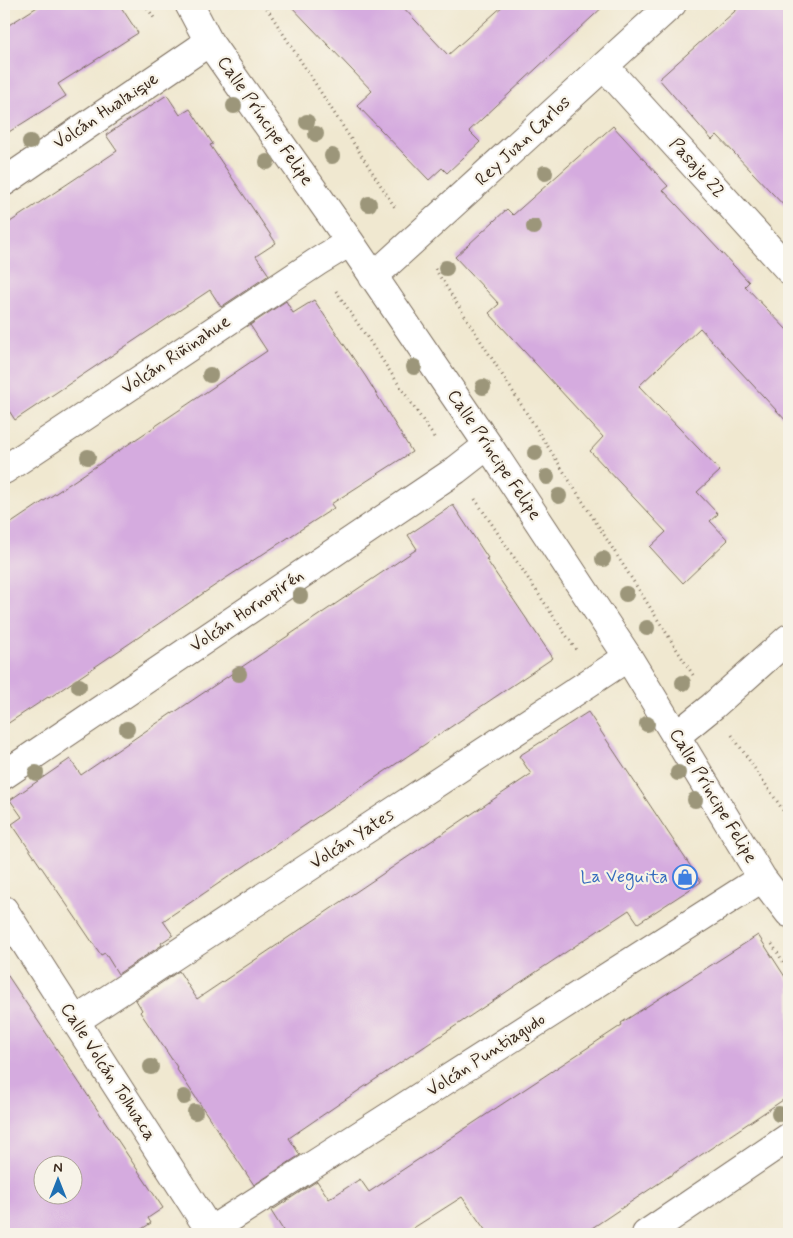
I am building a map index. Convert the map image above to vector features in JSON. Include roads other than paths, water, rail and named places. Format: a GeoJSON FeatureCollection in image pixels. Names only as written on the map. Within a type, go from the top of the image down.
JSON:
{"type":"FeatureCollection","features":[{"type":"Feature","properties":{"kind":"street","name":"Calle Príncipe Felipe"},"geometry":{"type":"LineString","coordinates":[[188,4],[209,42],[350,242],[488,444],[628,657],[762,878],[789,914]]}},
{"type":"Feature","properties":{"kind":"street","name":"Rey Juan Carlos"},"geometry":{"type":"LineString","coordinates":[[373,277],[416,240],[672,4]]}},
{"type":"Feature","properties":{"kind":"street","name":"Volcán Hualaique"},"geometry":{"type":"LineString","coordinates":[[4,182],[209,42]]}},
{"type":"Feature","properties":{"kind":"street","name":"Pasaje 22"},"geometry":{"type":"LineString","coordinates":[[604,66],[789,270]]}},
{"type":"Feature","properties":{"kind":"street","name":"Volcán Riñinahue"},"geometry":{"type":"LineString","coordinates":[[4,470],[309,267],[350,242]]}},
{"type":"Feature","properties":{"kind":"street","name":"Volcán Hornopirén"},"geometry":{"type":"LineString","coordinates":[[4,775],[456,470],[488,444]]}},
{"type":"Feature","properties":{"kind":"street"},"geometry":{"type":"LineString","coordinates":[[676,736],[713,706],[789,638]]}},
{"type":"Feature","properties":{"kind":"street","name":"Volcán Yates"},"geometry":{"type":"LineString","coordinates":[[75,1021],[628,657]]}},
{"type":"Feature","properties":{"kind":"street","name":"Volcán Puntiagudo"},"geometry":{"type":"LineString","coordinates":[[211,1233],[762,878]]}},
{"type":"Feature","properties":{"kind":"street","name":"Calle Volcán Tolhuaca"},"geometry":{"type":"LineString","coordinates":[[4,910],[211,1233]]}},
{"type":"Feature","properties":{"kind":"street"},"geometry":{"type":"LineString","coordinates":[[646,1234],[789,1137]]}},
{"type":"Feature","properties":{"kind":"place","name":"La Veguita"},"geometry":{"type":"Point","coordinates":[685,877]}}]}
